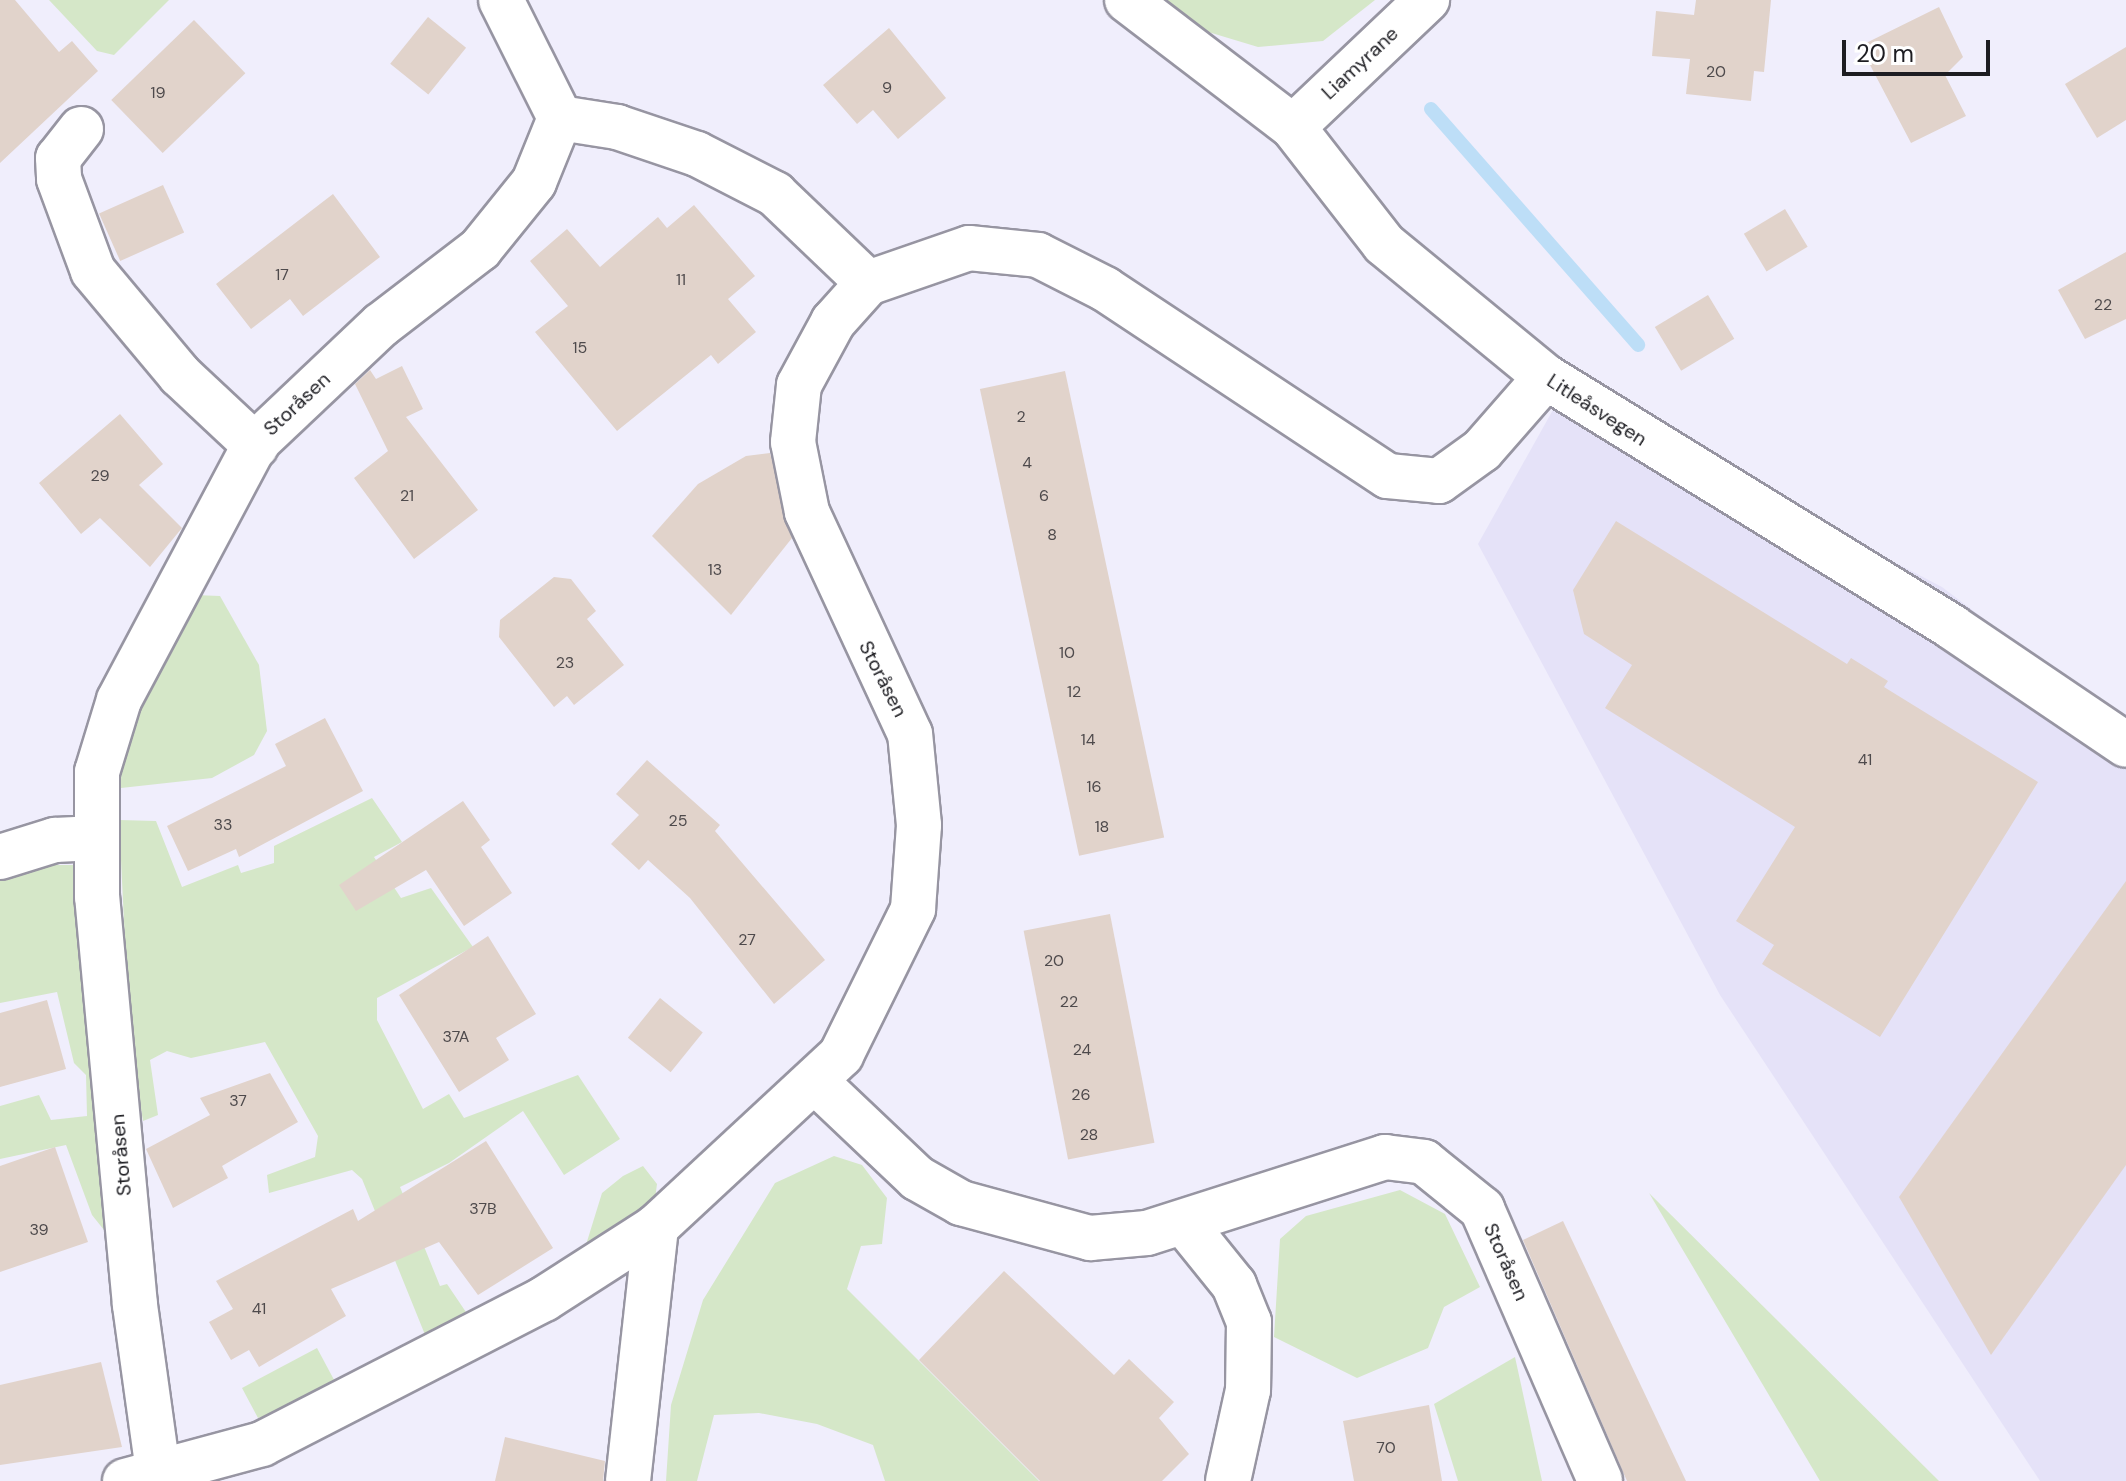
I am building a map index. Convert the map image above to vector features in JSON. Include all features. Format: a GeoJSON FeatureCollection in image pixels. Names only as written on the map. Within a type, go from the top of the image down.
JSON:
{"type":"FeatureCollection","features":[{"type":"Feature","properties":{"kind":"street"},"geometry":{"type":"LineString","coordinates":[[501,0],[560,118],[617,127],[697,154],[775,194],[868,283]]}},
{"type":"Feature","properties":{"kind":"street","name":"Litleåsvegen"},"geometry":{"type":"LineString","coordinates":[[1127,0],[1293,127],[1384,244],[1546,377],[1952,627],[2126,745]]}},
{"type":"Feature","properties":{"kind":"street","name":"Liamyrane"},"geometry":{"type":"LineString","coordinates":[[1293,127],[1427,0]]}},
{"type":"Feature","properties":{"kind":"street","name":"Storåsen"},"geometry":{"type":"LineString","coordinates":[[560,118],[534,182],[480,249],[381,325],[256,446],[119,700],[97,772],[96,838],[135,1305],[142,1476],[258,1463],[544,1299],[656,1227],[818,1084],[841,1055],[913,909],[919,825],[910,734],[807,512],[793,442],[799,385],[833,322],[868,283],[969,248],[1038,255],[1105,289],[1388,476],[1439,481],[1482,450],[1546,377]]}},
{"type":"Feature","properties":{"kind":"street","name":"Storåsen"},"geometry":{"type":"LineString","coordinates":[[81,129],[58,158],[59,179],[93,271],[180,375],[256,446]]}},
{"type":"Feature","properties":{"kind":"street"},"geometry":{"type":"LineString","coordinates":[[0,857],[55,840],[96,838]]}},
{"type":"Feature","properties":{"kind":"street","name":"Storåsen"},"geometry":{"type":"LineString","coordinates":[[818,1084],[917,1178],[996,1217],[1090,1238],[1184,1223],[1385,1157],[1424,1162],[1482,1209],[1600,1481]]}},
{"type":"Feature","properties":{"kind":"street"},"geometry":{"type":"LineString","coordinates":[[1184,1223],[1234,1285],[1249,1322],[1248,1390],[1228,1481]]}},
{"type":"Feature","properties":{"kind":"street"},"geometry":{"type":"LineString","coordinates":[[628,1481],[656,1227]]}},
{"type":"Feature","properties":{"kind":"shaded area"},"geometry":{"type":"Polygon","coordinates":[[[1564,390],[1942,587],[2126,727],[2126,1481],[2040,1481],[1720,995],[1478,544],[1564,390]]]}},
{"type":"Feature","properties":{"kind":"green space"},"geometry":{"type":"Polygon","coordinates":[[[49,0],[169,0],[114,55],[97,51],[49,0]]]}},
{"type":"Feature","properties":{"kind":"green space"},"geometry":{"type":"Polygon","coordinates":[[[1157,0],[1375,0],[1323,41],[1258,47],[1205,31],[1157,0]]]}},
{"type":"Feature","properties":{"kind":"green space"},"geometry":{"type":"Polygon","coordinates":[[[195,595],[220,596],[259,665],[267,731],[254,755],[212,778],[121,788],[120,737],[195,595]]]}},
{"type":"Feature","properties":{"kind":"green space"},"geometry":{"type":"Polygon","coordinates":[[[372,798],[402,842],[374,857],[401,898],[431,888],[473,947],[377,998],[377,1020],[423,1109],[449,1094],[464,1118],[578,1075],[620,1139],[564,1175],[523,1111],[449,1163],[400,1187],[440,1286],[447,1284],[472,1321],[585,1248],[602,1193],[623,1176],[643,1166],[657,1184],[654,1207],[432,1352],[362,1179],[352,1170],[269,1193],[267,1175],[315,1157],[318,1136],[265,1042],[191,1058],[167,1051],[150,1060],[158,1115],[143,1121],[130,1043],[119,820],[156,821],[182,887],[238,865],[241,873],[274,863],[274,846],[372,798]]]}},
{"type":"Feature","properties":{"kind":"green space"},"geometry":{"type":"Polygon","coordinates":[[[33,865],[73,865],[84,881],[116,1245],[92,1215],[66,1145],[0,1159],[0,1106],[39,1095],[51,1120],[87,1116],[86,1075],[74,1063],[57,992],[0,1003],[0,878],[33,865]]]}},
{"type":"Feature","properties":{"kind":"green space"},"geometry":{"type":"Polygon","coordinates":[[[834,1156],[862,1165],[887,1198],[882,1244],[861,1246],[847,1289],[1039,1481],[885,1481],[873,1445],[817,1424],[759,1413],[714,1415],[697,1481],[666,1481],[671,1405],[703,1300],[775,1183],[834,1156]]]}},
{"type":"Feature","properties":{"kind":"green space"},"geometry":{"type":"Polygon","coordinates":[[[1400,1190],[1445,1214],[1480,1287],[1444,1307],[1428,1348],[1357,1378],[1274,1337],[1280,1239],[1306,1216],[1400,1190]]]}},
{"type":"Feature","properties":{"kind":"green space"},"geometry":{"type":"Polygon","coordinates":[[[1649,1193],[1939,1481],[1820,1481],[1649,1193]]]}},
{"type":"Feature","properties":{"kind":"green space"},"geometry":{"type":"Polygon","coordinates":[[[317,1348],[340,1391],[258,1418],[242,1388],[317,1348]]]}},
{"type":"Feature","properties":{"kind":"green space"},"geometry":{"type":"Polygon","coordinates":[[[1515,1357],[1542,1481],[1458,1481],[1434,1404],[1515,1357]]]}},
{"type":"Feature","properties":{"kind":"building"},"geometry":{"type":"Polygon","coordinates":[[[0,0],[15,0],[59,52],[72,41],[98,71],[0,163],[0,0]]]}},
{"type":"Feature","properties":{"kind":"building"},"geometry":{"type":"Polygon","coordinates":[[[1696,0],[1771,0],[1764,72],[1754,71],[1751,101],[1686,94],[1690,59],[1652,56],[1656,11],[1694,15],[1696,0]]]}},
{"type":"Feature","properties":{"kind":"building"},"geometry":{"type":"Polygon","coordinates":[[[1939,7],[1963,57],[1945,75],[1966,116],[1911,143],[1860,46],[1939,7]]]}},
{"type":"Feature","properties":{"kind":"building"},"geometry":{"type":"Polygon","coordinates":[[[428,17],[466,48],[428,94],[390,64],[428,17]]]}},
{"type":"Feature","properties":{"kind":"building"},"geometry":{"type":"Polygon","coordinates":[[[194,20],[245,73],[163,153],[111,100],[194,20]]]}},
{"type":"Feature","properties":{"kind":"building"},"geometry":{"type":"Polygon","coordinates":[[[889,28],[946,98],[898,139],[873,110],[857,124],[823,85],[889,28]]]}},
{"type":"Feature","properties":{"kind":"building"},"geometry":{"type":"Polygon","coordinates":[[[2126,47],[2126,120],[2097,138],[2065,84],[2126,47]]]}},
{"type":"Feature","properties":{"kind":"building"},"geometry":{"type":"Polygon","coordinates":[[[163,185],[184,233],[120,261],[99,213],[163,185]]]}},
{"type":"Feature","properties":{"kind":"building"},"geometry":{"type":"Polygon","coordinates":[[[333,194],[380,257],[303,316],[290,299],[251,329],[216,284],[333,194]]]}},
{"type":"Feature","properties":{"kind":"building"},"geometry":{"type":"Polygon","coordinates":[[[694,205],[755,276],[728,299],[756,332],[718,364],[711,355],[617,431],[535,332],[568,306],[530,261],[567,229],[600,267],[658,217],[667,228],[694,205]]]}},
{"type":"Feature","properties":{"kind":"building"},"geometry":{"type":"Polygon","coordinates":[[[1785,209],[1808,247],[1767,271],[1744,234],[1785,209]]]}},
{"type":"Feature","properties":{"kind":"building"},"geometry":{"type":"Polygon","coordinates":[[[2126,252],[2126,319],[2085,339],[2058,290],[2126,252]]]}},
{"type":"Feature","properties":{"kind":"building"},"geometry":{"type":"Polygon","coordinates":[[[1708,295],[1734,339],[1681,371],[1655,327],[1708,295]]]}},
{"type":"Feature","properties":{"kind":"building"},"geometry":{"type":"Polygon","coordinates":[[[402,366],[423,409],[406,417],[478,510],[414,559],[354,478],[388,451],[355,384],[370,370],[376,379],[402,366]]]}},
{"type":"Feature","properties":{"kind":"building"},"geometry":{"type":"Polygon","coordinates":[[[1065,371],[1164,838],[1079,856],[980,389],[1065,371]]]}},
{"type":"Feature","properties":{"kind":"building"},"geometry":{"type":"Polygon","coordinates":[[[120,414],[163,464],[139,485],[182,528],[150,567],[100,518],[81,534],[39,483],[120,414]]]}},
{"type":"Feature","properties":{"kind":"building"},"geometry":{"type":"Polygon","coordinates":[[[770,453],[792,538],[731,615],[652,536],[698,484],[746,456],[770,453]]]}},
{"type":"Feature","properties":{"kind":"building"},"geometry":{"type":"Polygon","coordinates":[[[1616,521],[1847,664],[1851,658],[1888,681],[1884,687],[2038,782],[1880,1037],[1762,964],[1774,945],[1736,921],[1795,827],[1605,708],[1632,665],[1584,634],[1573,590],[1616,521]]]}},
{"type":"Feature","properties":{"kind":"building"},"geometry":{"type":"Polygon","coordinates":[[[554,577],[571,579],[596,611],[587,619],[624,665],[574,705],[567,696],[554,707],[499,637],[500,620],[554,577]]]}},
{"type":"Feature","properties":{"kind":"building"},"geometry":{"type":"Polygon","coordinates":[[[325,718],[363,791],[239,857],[236,849],[188,871],[167,826],[286,766],[275,744],[325,718]]]}},
{"type":"Feature","properties":{"kind":"building"},"geometry":{"type":"Polygon","coordinates":[[[647,760],[720,825],[715,831],[825,960],[774,1004],[690,898],[648,860],[639,870],[611,844],[639,815],[616,794],[647,760]]]}},
{"type":"Feature","properties":{"kind":"building"},"geometry":{"type":"Polygon","coordinates":[[[463,801],[490,840],[481,847],[512,893],[464,926],[426,870],[356,911],[339,885],[463,801]]]}},
{"type":"Feature","properties":{"kind":"building"},"geometry":{"type":"Polygon","coordinates":[[[2126,881],[2126,1165],[1991,1355],[1899,1197],[2126,881]]]}},
{"type":"Feature","properties":{"kind":"building"},"geometry":{"type":"Polygon","coordinates":[[[1110,914],[1154,1143],[1068,1160],[1024,931],[1110,914]]]}},
{"type":"Feature","properties":{"kind":"building"},"geometry":{"type":"Polygon","coordinates":[[[488,936],[536,1014],[496,1038],[509,1060],[459,1092],[399,995],[488,936]]]}},
{"type":"Feature","properties":{"kind":"building"},"geometry":{"type":"Polygon","coordinates":[[[660,998],[703,1033],[671,1072],[628,1038],[660,998]]]}},
{"type":"Feature","properties":{"kind":"building"},"geometry":{"type":"Polygon","coordinates":[[[47,1000],[66,1069],[0,1087],[0,1013],[47,1000]]]}},
{"type":"Feature","properties":{"kind":"building"},"geometry":{"type":"Polygon","coordinates":[[[270,1073],[298,1122],[222,1166],[228,1178],[173,1208],[146,1149],[210,1115],[200,1098],[270,1073]]]}},
{"type":"Feature","properties":{"kind":"building"},"geometry":{"type":"Polygon","coordinates":[[[486,1141],[553,1248],[478,1295],[439,1242],[331,1289],[346,1316],[259,1367],[249,1350],[231,1360],[209,1322],[233,1309],[216,1281],[353,1209],[358,1221],[486,1141]]]}},
{"type":"Feature","properties":{"kind":"building"},"geometry":{"type":"Polygon","coordinates":[[[55,1147],[88,1242],[0,1272],[0,1166],[55,1147]]]}},
{"type":"Feature","properties":{"kind":"building"},"geometry":{"type":"Polygon","coordinates":[[[1563,1221],[1686,1481],[1627,1481],[1523,1240],[1563,1221]]]}},
{"type":"Feature","properties":{"kind":"building"},"geometry":{"type":"Polygon","coordinates":[[[1004,1271],[1114,1375],[1129,1359],[1174,1402],[1159,1418],[1189,1454],[1162,1481],[1040,1481],[919,1360],[1004,1271]]]}},
{"type":"Feature","properties":{"kind":"building"},"geometry":{"type":"Polygon","coordinates":[[[101,1362],[122,1447],[0,1465],[0,1385],[101,1362]]]}},
{"type":"Feature","properties":{"kind":"building"},"geometry":{"type":"Polygon","coordinates":[[[1429,1405],[1442,1481],[1354,1481],[1343,1421],[1429,1405]]]}},
{"type":"Feature","properties":{"kind":"building"},"geometry":{"type":"Polygon","coordinates":[[[505,1437],[605,1461],[603,1481],[495,1481],[505,1437]]]}},
{"type":"Feature","properties":{"kind":"waterway"},"geometry":{"type":"LineString","coordinates":[[1431,109],[1638,345]]}}]}
